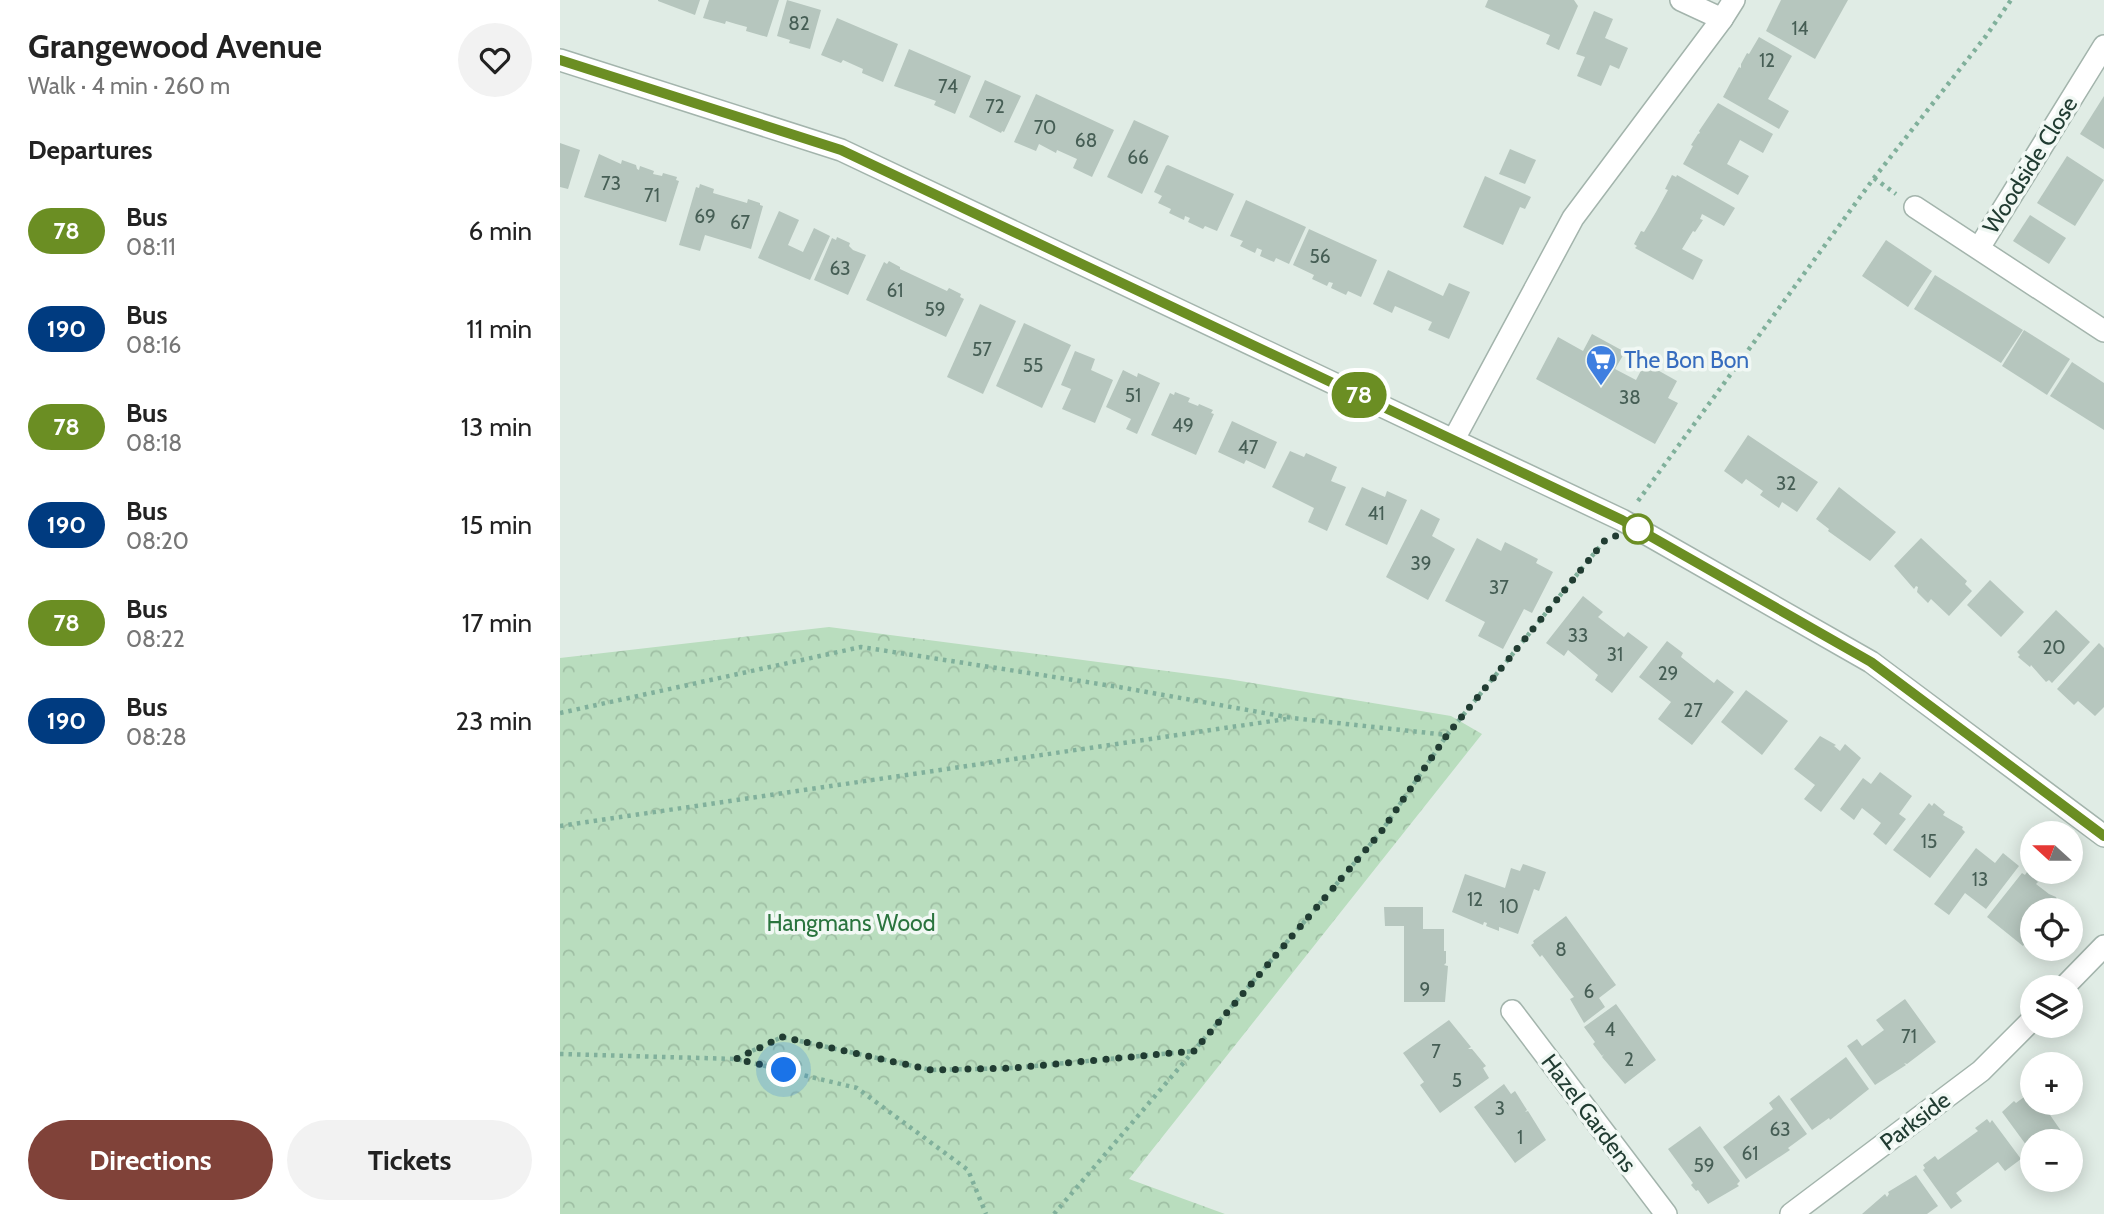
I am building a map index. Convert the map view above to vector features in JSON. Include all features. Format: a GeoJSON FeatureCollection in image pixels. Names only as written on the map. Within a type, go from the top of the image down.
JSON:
{"type":"FeatureCollection","features":[{"type":"Feature","properties":{"kind":"street"},"geometry":{"type":"LineString","coordinates":[[1681,0],[1723,19]]}},
{"type":"Feature","properties":{"kind":"street"},"geometry":{"type":"LineString","coordinates":[[1454,439],[1573,218],[1723,19],[1734,0]]}},
{"type":"Feature","properties":{"kind":"street","name":"Woodside Close"},"geometry":{"type":"LineString","coordinates":[[1979,248],[2104,46]]}},
{"type":"Feature","properties":{"kind":"street"},"geometry":{"type":"LineString","coordinates":[[560,60],[841,150],[1622,520],[1871,662],[2104,836]]}},
{"type":"Feature","properties":{"kind":"street"},"geometry":{"type":"LineString","coordinates":[[1915,207],[2104,331]]}},
{"type":"Feature","properties":{"kind":"street"},"geometry":{"type":"LineString","coordinates":[[2076,975],[2104,946]]}},
{"type":"Feature","properties":{"kind":"street","name":"Hazel Gardens"},"geometry":{"type":"LineString","coordinates":[[1512,1011],[1666,1214]]}},
{"type":"Feature","properties":{"kind":"street","name":"Parkside"},"geometry":{"type":"LineString","coordinates":[[1791,1214],[1981,1072],[2020,1032]]}},
{"type":"Feature","properties":{"kind":"path"},"geometry":{"type":"LineString","coordinates":[[1637,502],[1866,189],[2011,0]]}},
{"type":"Feature","properties":{"kind":"path"},"geometry":{"type":"LineString","coordinates":[[1054,1214],[1381,832],[1447,735],[1606,539]]}},
{"type":"Feature","properties":{"kind":"path"},"geometry":{"type":"LineString","coordinates":[[560,713],[861,647],[1119,687],[1292,718],[1447,735]]}},
{"type":"Feature","properties":{"kind":"path"},"geometry":{"type":"LineString","coordinates":[[560,826],[1292,718]]}},
{"type":"Feature","properties":{"kind":"path"},"geometry":{"type":"LineString","coordinates":[[736,1059],[782,1037],[931,1070],[1013,1068],[1194,1051]]}},
{"type":"Feature","properties":{"kind":"path"},"geometry":{"type":"LineString","coordinates":[[560,1054],[736,1059],[857,1088],[968,1170],[986,1214]]}},
{"type":"Feature","properties":{"kind":"green space","name":"Hangmans Wood"},"geometry":{"type":"Polygon","coordinates":[[[829,627],[1228,679],[1451,716],[1482,734],[1129,1179],[1225,1214],[560,1214],[560,658],[829,627]]]}},
{"type":"Feature","properties":{"kind":"building"},"geometry":{"type":"Polygon","coordinates":[[[658,0],[700,0],[695,15],[658,1],[658,0]]]}},
{"type":"Feature","properties":{"kind":"building"},"geometry":{"type":"Polygon","coordinates":[[[709,0],[779,0],[767,37],[746,31],[747,27],[703,18],[709,0]]]}},
{"type":"Feature","properties":{"kind":"building"},"geometry":{"type":"Polygon","coordinates":[[[787,0],[821,10],[810,49],[789,43],[790,40],[777,36],[787,0]]]}},
{"type":"Feature","properties":{"kind":"building"},"geometry":{"type":"Polygon","coordinates":[[[1488,0],[1574,0],[1578,6],[1559,50],[1546,44],[1550,35],[1485,7],[1488,0]]]}},
{"type":"Feature","properties":{"kind":"building"},"geometry":{"type":"Polygon","coordinates":[[[1781,0],[1848,0],[1815,59],[1766,31],[1781,0]]]}},
{"type":"Feature","properties":{"kind":"building"},"geometry":{"type":"Polygon","coordinates":[[[1594,11],[1613,19],[1605,38],[1628,48],[1619,69],[1610,65],[1601,86],[1577,76],[1585,57],[1576,54],[1594,11]]]}},
{"type":"Feature","properties":{"kind":"building"},"geometry":{"type":"Polygon","coordinates":[[[837,18],[898,44],[883,82],[862,73],[863,69],[843,60],[841,63],[821,55],[837,18]]]}},
{"type":"Feature","properties":{"kind":"building"},"geometry":{"type":"Polygon","coordinates":[[[1759,37],[1792,56],[1768,99],[1789,111],[1779,129],[1723,97],[1759,37]]]}},
{"type":"Feature","properties":{"kind":"building"},"geometry":{"type":"Polygon","coordinates":[[[909,49],[971,76],[955,114],[934,105],[936,101],[894,86],[909,49]]]}},
{"type":"Feature","properties":{"kind":"building"},"geometry":{"type":"Polygon","coordinates":[[[985,80],[1021,96],[1004,132],[1001,133],[969,117],[985,80]]]}},
{"type":"Feature","properties":{"kind":"building"},"geometry":{"type":"Polygon","coordinates":[[[1036,94],[1114,130],[1092,177],[1073,168],[1077,159],[1057,150],[1056,153],[1039,144],[1036,151],[1014,142],[1036,94]]]}},
{"type":"Feature","properties":{"kind":"building"},"geometry":{"type":"Polygon","coordinates":[[[2104,96],[2104,149],[2080,134],[2104,96]]]}},
{"type":"Feature","properties":{"kind":"building"},"geometry":{"type":"Polygon","coordinates":[[[1718,103],[1773,134],[1763,153],[1740,140],[1727,164],[1749,176],[1738,195],[1683,164],[1699,131],[1718,103]]]}},
{"type":"Feature","properties":{"kind":"building"},"geometry":{"type":"Polygon","coordinates":[[[1134,120],[1169,136],[1142,194],[1107,177],[1134,120]]]}},
{"type":"Feature","properties":{"kind":"building"},"geometry":{"type":"Polygon","coordinates":[[[560,143],[580,150],[568,189],[560,187],[560,143]]]}},
{"type":"Feature","properties":{"kind":"building"},"geometry":{"type":"Polygon","coordinates":[[[1510,149],[1536,160],[1525,184],[1499,174],[1510,149]]]}},
{"type":"Feature","properties":{"kind":"building"},"geometry":{"type":"Polygon","coordinates":[[[599,154],[621,164],[622,160],[636,165],[639,170],[640,166],[654,171],[653,174],[662,176],[663,173],[677,177],[676,180],[679,181],[666,222],[584,197],[599,154]]]}},
{"type":"Feature","properties":{"kind":"building"},"geometry":{"type":"Polygon","coordinates":[[[2067,156],[2104,180],[2075,226],[2037,203],[2067,156]]]}},
{"type":"Feature","properties":{"kind":"building"},"geometry":{"type":"Polygon","coordinates":[[[1168,165],[1234,194],[1217,231],[1205,226],[1203,229],[1188,222],[1190,218],[1185,216],[1184,220],[1169,213],[1171,209],[1158,203],[1162,196],[1154,192],[1168,165]]]}},
{"type":"Feature","properties":{"kind":"building"},"geometry":{"type":"Polygon","coordinates":[[[1672,175],[1677,175],[1735,208],[1724,226],[1702,214],[1700,219],[1703,220],[1682,249],[1703,260],[1693,280],[1635,248],[1637,246],[1634,244],[1656,212],[1668,190],[1665,189],[1672,175]]]}},
{"type":"Feature","properties":{"kind":"building"},"geometry":{"type":"Polygon","coordinates":[[[1485,176],[1531,197],[1525,209],[1520,207],[1503,245],[1463,227],[1485,176]]]}},
{"type":"Feature","properties":{"kind":"building"},"geometry":{"type":"Polygon","coordinates":[[[700,184],[714,189],[713,193],[747,203],[748,199],[763,206],[751,249],[705,235],[700,251],[679,245],[696,187],[699,188],[700,184]]]}},
{"type":"Feature","properties":{"kind":"building"},"geometry":{"type":"Polygon","coordinates":[[[1246,200],[1306,227],[1289,264],[1276,258],[1274,262],[1260,256],[1262,250],[1257,248],[1255,253],[1240,246],[1243,241],[1230,236],[1246,200]]]}},
{"type":"Feature","properties":{"kind":"building"},"geometry":{"type":"Polygon","coordinates":[[[779,211],[799,220],[788,245],[803,252],[814,228],[830,236],[810,280],[758,258],[779,211]]]}},
{"type":"Feature","properties":{"kind":"building"},"geometry":{"type":"Polygon","coordinates":[[[2030,215],[2066,238],[2049,264],[2013,241],[2030,215]]]}},
{"type":"Feature","properties":{"kind":"building"},"geometry":{"type":"Polygon","coordinates":[[[1309,229],[1377,260],[1361,297],[1348,291],[1346,295],[1331,288],[1333,283],[1329,282],[1327,286],[1312,279],[1314,275],[1293,265],[1309,229]]]}},
{"type":"Feature","properties":{"kind":"building"},"geometry":{"type":"Polygon","coordinates":[[[837,237],[850,243],[849,246],[853,250],[866,255],[848,295],[814,280],[832,238],[836,240],[837,237]]]}},
{"type":"Feature","properties":{"kind":"building"},"geometry":{"type":"Polygon","coordinates":[[[1886,240],[1932,271],[1908,307],[1862,276],[1886,240]]]}},
{"type":"Feature","properties":{"kind":"building"},"geometry":{"type":"Polygon","coordinates":[[[889,261],[947,291],[949,288],[961,294],[960,297],[964,299],[946,337],[866,300],[884,262],[887,264],[889,261]]]}},
{"type":"Feature","properties":{"kind":"building"},"geometry":{"type":"Polygon","coordinates":[[[1388,270],[1443,296],[1449,283],[1470,292],[1449,339],[1428,330],[1432,322],[1395,306],[1392,313],[1373,304],[1388,270]]]}},
{"type":"Feature","properties":{"kind":"building"},"geometry":{"type":"Polygon","coordinates":[[[1935,275],[2023,330],[2001,363],[1914,309],[1935,275]]]}},
{"type":"Feature","properties":{"kind":"building"},"geometry":{"type":"Polygon","coordinates":[[[980,304],[1016,321],[983,394],[947,377],[980,304]]]}},
{"type":"Feature","properties":{"kind":"building"},"geometry":{"type":"Polygon","coordinates":[[[1024,323],[1071,345],[1042,408],[996,386],[1024,323]]]}},
{"type":"Feature","properties":{"kind":"building"},"geometry":{"type":"Polygon","coordinates":[[[2024,330],[2070,359],[2047,395],[2002,366],[2024,330]]]}},
{"type":"Feature","properties":{"kind":"building"},"geometry":{"type":"Polygon","coordinates":[[[1592,334],[1625,352],[1615,369],[1636,380],[1645,363],[1677,381],[1668,398],[1678,403],[1655,444],[1536,379],[1558,337],[1583,351],[1592,334]]]}},
{"type":"Feature","properties":{"kind":"building"},"geometry":{"type":"Polygon","coordinates":[[[1075,351],[1095,359],[1091,370],[1113,380],[1095,423],[1062,409],[1071,389],[1061,385],[1075,351]]]}},
{"type":"Feature","properties":{"kind":"building"},"geometry":{"type":"Polygon","coordinates":[[[2072,362],[2104,383],[2104,430],[2050,396],[2072,362]]]}},
{"type":"Feature","properties":{"kind":"building"},"geometry":{"type":"Polygon","coordinates":[[[1123,370],[1137,377],[1138,373],[1160,383],[1137,434],[1126,429],[1131,419],[1106,407],[1123,370]]]}},
{"type":"Feature","properties":{"kind":"building"},"geometry":{"type":"Polygon","coordinates":[[[1175,392],[1190,398],[1188,402],[1213,410],[1211,413],[1214,414],[1196,455],[1151,435],[1170,393],[1174,395],[1175,392]]]}},
{"type":"Feature","properties":{"kind":"building"},"geometry":{"type":"Polygon","coordinates":[[[1232,421],[1277,442],[1265,469],[1246,460],[1244,464],[1218,452],[1232,421]]]}},
{"type":"Feature","properties":{"kind":"building"},"geometry":{"type":"Polygon","coordinates":[[[1748,435],[1818,482],[1797,512],[1782,502],[1779,508],[1760,495],[1763,491],[1746,479],[1742,484],[1724,471],[1748,435]]]}},
{"type":"Feature","properties":{"kind":"building"},"geometry":{"type":"Polygon","coordinates":[[[1290,451],[1304,457],[1306,453],[1337,467],[1331,481],[1346,487],[1327,531],[1308,522],[1314,508],[1272,487],[1290,451]]]}},
{"type":"Feature","properties":{"kind":"building"},"geometry":{"type":"Polygon","coordinates":[[[1362,487],[1385,497],[1387,491],[1407,500],[1387,545],[1345,525],[1362,487]]]}},
{"type":"Feature","properties":{"kind":"building"},"geometry":{"type":"Polygon","coordinates":[[[1839,487],[1896,532],[1870,561],[1828,531],[1829,529],[1816,519],[1839,487]]]}},
{"type":"Feature","properties":{"kind":"building"},"geometry":{"type":"Polygon","coordinates":[[[1421,509],[1440,519],[1432,536],[1455,549],[1428,600],[1386,577],[1421,509]]]}},
{"type":"Feature","properties":{"kind":"building"},"geometry":{"type":"Polygon","coordinates":[[[1477,538],[1501,551],[1505,542],[1538,559],[1536,563],[1553,572],[1532,613],[1524,609],[1503,649],[1478,636],[1485,622],[1445,601],[1477,538]]]}},
{"type":"Feature","properties":{"kind":"building"},"geometry":{"type":"Polygon","coordinates":[[[1921,538],[1967,581],[1965,584],[1972,591],[1949,616],[1931,599],[1928,603],[1917,592],[1918,587],[1914,589],[1894,566],[1921,538]]]}},
{"type":"Feature","properties":{"kind":"building"},"geometry":{"type":"Polygon","coordinates":[[[1990,580],[2024,612],[2001,637],[1967,605],[1990,580]]]}},
{"type":"Feature","properties":{"kind":"building"},"geometry":{"type":"Polygon","coordinates":[[[1583,596],[1603,612],[1598,617],[1624,637],[1628,632],[1648,647],[1612,693],[1595,680],[1598,675],[1568,650],[1564,656],[1546,643],[1583,596]]]}},
{"type":"Feature","properties":{"kind":"building"},"geometry":{"type":"Polygon","coordinates":[[[2056,610],[2090,642],[2052,683],[2049,680],[2046,682],[2031,665],[2030,667],[2018,657],[2020,655],[2017,652],[2056,610]]]}},
{"type":"Feature","properties":{"kind":"building"},"geometry":{"type":"Polygon","coordinates":[[[1667,641],[1683,653],[1681,657],[1714,683],[1717,679],[1734,692],[1692,745],[1658,719],[1671,702],[1639,677],[1667,641]]]}},
{"type":"Feature","properties":{"kind":"building"},"geometry":{"type":"Polygon","coordinates":[[[2099,643],[2104,648],[2104,707],[2095,716],[2078,701],[2074,705],[2057,689],[2099,643]]]}},
{"type":"Feature","properties":{"kind":"building"},"geometry":{"type":"Polygon","coordinates":[[[1746,690],[1788,721],[1762,755],[1721,722],[1746,690]]]}},
{"type":"Feature","properties":{"kind":"building"},"geometry":{"type":"Polygon","coordinates":[[[1820,736],[1836,745],[1834,746],[1840,751],[1845,744],[1861,758],[1821,812],[1804,799],[1815,785],[1794,769],[1820,736]]]}},
{"type":"Feature","properties":{"kind":"building"},"geometry":{"type":"Polygon","coordinates":[[[1880,772],[1912,796],[1899,814],[1906,819],[1886,845],[1873,834],[1881,823],[1862,808],[1854,820],[1840,809],[1863,778],[1871,784],[1880,772]]]}},
{"type":"Feature","properties":{"kind":"building"},"geometry":{"type":"Polygon","coordinates":[[[1929,803],[1932,806],[1934,803],[1945,812],[1943,815],[1963,827],[1965,832],[1930,878],[1893,850],[1929,803]]]}},
{"type":"Feature","properties":{"kind":"building"},"geometry":{"type":"Polygon","coordinates":[[[1976,848],[1995,863],[2003,853],[2019,866],[1986,909],[1965,893],[1949,915],[1934,904],[1976,848]]]}},
{"type":"Feature","properties":{"kind":"building"},"geometry":{"type":"Polygon","coordinates":[[[1523,864],[1546,872],[1539,891],[1534,889],[1518,934],[1499,927],[1499,931],[1486,926],[1487,923],[1484,922],[1483,925],[1452,912],[1465,874],[1505,888],[1511,868],[1520,871],[1523,864]]]}},
{"type":"Feature","properties":{"kind":"building"},"geometry":{"type":"Polygon","coordinates":[[[2020,876],[2020,884],[2036,884],[2056,898],[2020,898],[2020,944],[1987,917],[2020,876]]]}},
{"type":"Feature","properties":{"kind":"building"},"geometry":{"type":"Polygon","coordinates":[[[1384,907],[1423,907],[1423,929],[1444,929],[1444,965],[1448,966],[1445,1002],[1404,1002],[1404,926],[1385,926],[1384,907]]]}},
{"type":"Feature","properties":{"kind":"building"},"geometry":{"type":"Polygon","coordinates":[[[1566,916],[1616,985],[1599,998],[1605,1007],[1584,1023],[1570,999],[1574,997],[1542,955],[1540,957],[1531,945],[1566,916]]]}},
{"type":"Feature","properties":{"kind":"building"},"geometry":{"type":"Polygon","coordinates":[[[1905,999],[1936,1042],[1875,1085],[1847,1046],[1857,1039],[1862,1046],[1884,1030],[1876,1020],[1905,999]]]}},
{"type":"Feature","properties":{"kind":"building"},"geometry":{"type":"Polygon","coordinates":[[[1616,1004],[1656,1060],[1625,1084],[1602,1057],[1604,1054],[1602,1056],[1593,1044],[1595,1042],[1584,1027],[1616,1004]]]}},
{"type":"Feature","properties":{"kind":"building"},"geometry":{"type":"Polygon","coordinates":[[[1449,1020],[1471,1047],[1468,1049],[1472,1049],[1486,1066],[1483,1068],[1489,1078],[1440,1113],[1420,1085],[1424,1082],[1403,1053],[1449,1020]]]}},
{"type":"Feature","properties":{"kind":"building"},"geometry":{"type":"Polygon","coordinates":[[[1846,1057],[1869,1089],[1830,1120],[1829,1118],[1812,1130],[1790,1099],[1846,1057]]]}},
{"type":"Feature","properties":{"kind":"building"},"geometry":{"type":"Polygon","coordinates":[[[1504,1084],[1511,1094],[1515,1091],[1527,1110],[1525,1112],[1528,1111],[1546,1140],[1515,1163],[1474,1107],[1504,1084]]]}},
{"type":"Feature","properties":{"kind":"building"},"geometry":{"type":"Polygon","coordinates":[[[1779,1095],[1807,1134],[1788,1148],[1790,1150],[1746,1179],[1723,1147],[1773,1109],[1769,1103],[1779,1095]]]}},
{"type":"Feature","properties":{"kind":"building"},"geometry":{"type":"Polygon","coordinates":[[[2020,1100],[2020,1115],[2050,1115],[2060,1129],[2020,1129],[2020,1137],[2002,1112],[2014,1101],[2016,1103],[2020,1100]]]}},
{"type":"Feature","properties":{"kind":"building"},"geometry":{"type":"Polygon","coordinates":[[[1987,1119],[1990,1123],[1992,1120],[2020,1160],[2005,1171],[1998,1162],[1956,1193],[1962,1201],[1951,1209],[1923,1170],[1923,1165],[1935,1156],[1938,1160],[1978,1131],[1975,1128],[1987,1119]]]}},
{"type":"Feature","properties":{"kind":"building"},"geometry":{"type":"Polygon","coordinates":[[[1700,1126],[1740,1181],[1737,1184],[1739,1186],[1708,1204],[1691,1185],[1693,1183],[1668,1149],[1700,1126]]]}},
{"type":"Feature","properties":{"kind":"building"},"geometry":{"type":"Polygon","coordinates":[[[1916,1175],[1938,1206],[1927,1214],[1862,1214],[1885,1194],[1887,1197],[1888,1192],[1916,1175]]]}},
{"type":"Feature","properties":{"kind":"bus line","name":"78"},"geometry":{"type":"LineString","coordinates":[[560,60],[841,150],[1622,520],[1871,662],[2104,836]]}},
{"type":"Feature","properties":{"kind":"place","name":"The Bon Bon"},"geometry":{"type":"Point","coordinates":[1601,387]}},
{"type":"Feature","properties":{"kind":"route"},"geometry":{"type":"LineString","coordinates":[[784,1070],[736,1059],[782,1037],[931,1070],[1013,1068],[1194,1051],[1381,832],[1447,735],[1606,539],[1638,529]]}}]}
